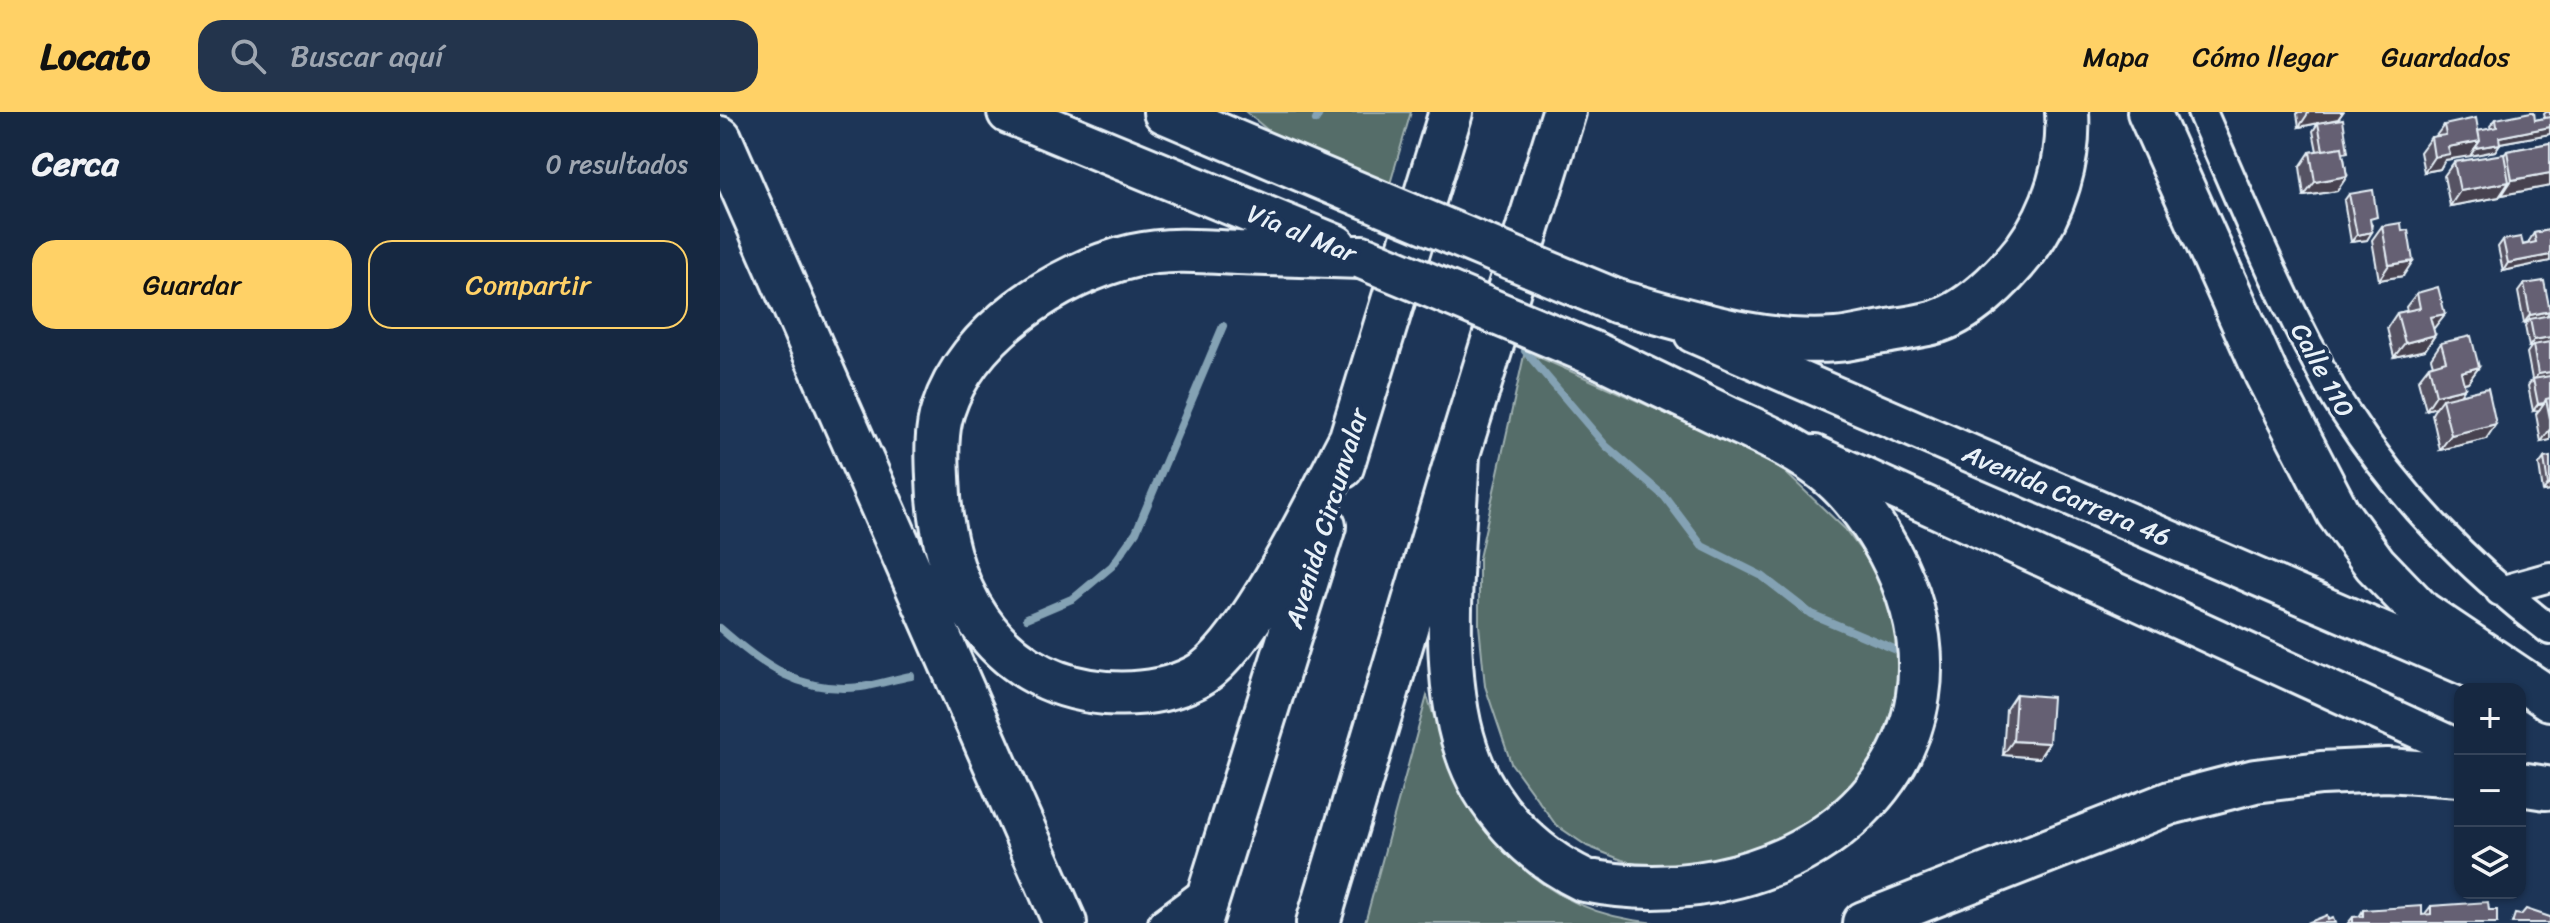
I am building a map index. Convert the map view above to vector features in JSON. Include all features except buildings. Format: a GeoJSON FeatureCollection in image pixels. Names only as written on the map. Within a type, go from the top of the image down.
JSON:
{"type":"FeatureCollection","features":[{"type":"Feature","properties":{"kind":"highway","name":"Vía al Mar"},"geometry":{"type":"LineString","coordinates":[[1009,112],[1595,354],[1795,449],[1833,478],[1862,510],[1897,567],[1911,602],[1922,664],[1915,730],[1900,767],[1883,798],[1841,850],[1818,868],[1753,897],[1719,904],[1679,906],[1622,896],[1572,875],[1536,851],[1499,811],[1483,787],[1466,750],[1452,669],[1450,626],[1458,454]]}},
{"type":"Feature","properties":{"kind":"highway"},"geometry":{"type":"LineString","coordinates":[[1165,112],[1616,301],[1739,333],[1836,340],[1935,322],[1972,302],[1998,282],[2035,237],[2050,208],[2059,182],[2068,131],[2067,112]]}},
{"type":"Feature","properties":{"kind":"highway"},"geometry":{"type":"LineString","coordinates":[[1213,112],[1251,138],[1383,204]]}},
{"type":"Feature","properties":{"kind":"highway","name":"Avenida Circunvalar"},"geometry":{"type":"LineString","coordinates":[[1205,906],[1451,112]]}},
{"type":"Feature","properties":{"kind":"highway"},"geometry":{"type":"LineString","coordinates":[[2149,112],[2266,374],[2338,513],[2375,564],[2422,613],[2550,701]]}},
{"type":"Feature","properties":{"kind":"highway"},"geometry":{"type":"LineString","coordinates":[[1318,923],[1458,454],[1565,120]]}},
{"type":"Feature","properties":{"kind":"highway"},"geometry":{"type":"LineString","coordinates":[[720,138],[1065,923]]}},
{"type":"Feature","properties":{"kind":"highway"},"geometry":{"type":"LineString","coordinates":[[1350,440],[1264,597],[1218,662],[1197,677],[1162,690],[1121,694],[1088,691],[1044,677],[1013,658],[993,640],[977,620],[953,573],[944,541],[938,496],[937,453],[942,410],[969,360],[997,329],[1024,307],[1052,288],[1101,266],[1133,256],[1172,250],[1362,257]]}},
{"type":"Feature","properties":{"kind":"highway"},"geometry":{"type":"LineString","coordinates":[[1864,923],[2170,803],[2255,781],[2321,773],[2387,770],[2454,775]]}},
{"type":"Feature","properties":{"kind":"main road","name":"Avenida Carrera 46"},"geometry":{"type":"LineString","coordinates":[[1616,301],[2505,683]]}},
{"type":"Feature","properties":{"kind":"main road"},"geometry":{"type":"LineString","coordinates":[[1595,354],[2454,746]]}},
{"type":"Feature","properties":{"kind":"main road","name":"Avenida Carrera 46"},"geometry":{"type":"LineString","coordinates":[[2526,692],[2550,701]]}},
{"type":"Feature","properties":{"kind":"street","name":"Calle 110"},"geometry":{"type":"LineString","coordinates":[[2202,112],[2280,290],[2341,407],[2394,481],[2451,545],[2500,591],[2550,630]]}},
{"type":"Feature","properties":{"kind":"street"},"geometry":{"type":"LineString","coordinates":[[2500,591],[2550,577]]}},
{"type":"Feature","properties":{"kind":"street"},"geometry":{"type":"LineString","coordinates":[[1163,923],[1205,906]]}},
{"type":"Feature","properties":{"kind":"green space"},"geometry":{"type":"Polygon","coordinates":[[[1246,112],[1411,112],[1390,184],[1270,132],[1246,112]]]}},
{"type":"Feature","properties":{"kind":"green space"},"geometry":{"type":"Polygon","coordinates":[[[1525,351],[1753,453],[1785,472],[1845,529],[1866,557],[1885,592],[1899,651],[1898,696],[1877,762],[1801,847],[1660,871],[1622,860],[1587,846],[1556,825],[1511,763],[1485,686],[1479,625],[1479,558],[1525,351]]]}},
{"type":"Feature","properties":{"kind":"green space"},"geometry":{"type":"Polygon","coordinates":[[[1427,696],[1442,739],[1480,817],[1505,849],[1533,877],[1567,899],[1608,915],[1655,923],[1365,923],[1427,696]]]}},
{"type":"Feature","properties":{"kind":"waterway"},"geometry":{"type":"LineString","coordinates":[[1316,120],[1320,112]]}},
{"type":"Feature","properties":{"kind":"waterway"},"geometry":{"type":"LineString","coordinates":[[1027,618],[1074,598],[1112,566],[1136,532],[1223,326]]}},
{"type":"Feature","properties":{"kind":"waterway"},"geometry":{"type":"LineString","coordinates":[[1525,351],[1606,446],[1665,497],[1702,546],[1762,576],[1811,614],[1899,651]]}},
{"type":"Feature","properties":{"kind":"waterway"},"geometry":{"type":"LineString","coordinates":[[720,628],[768,665],[801,681],[820,686],[861,687],[911,676]]}}]}
